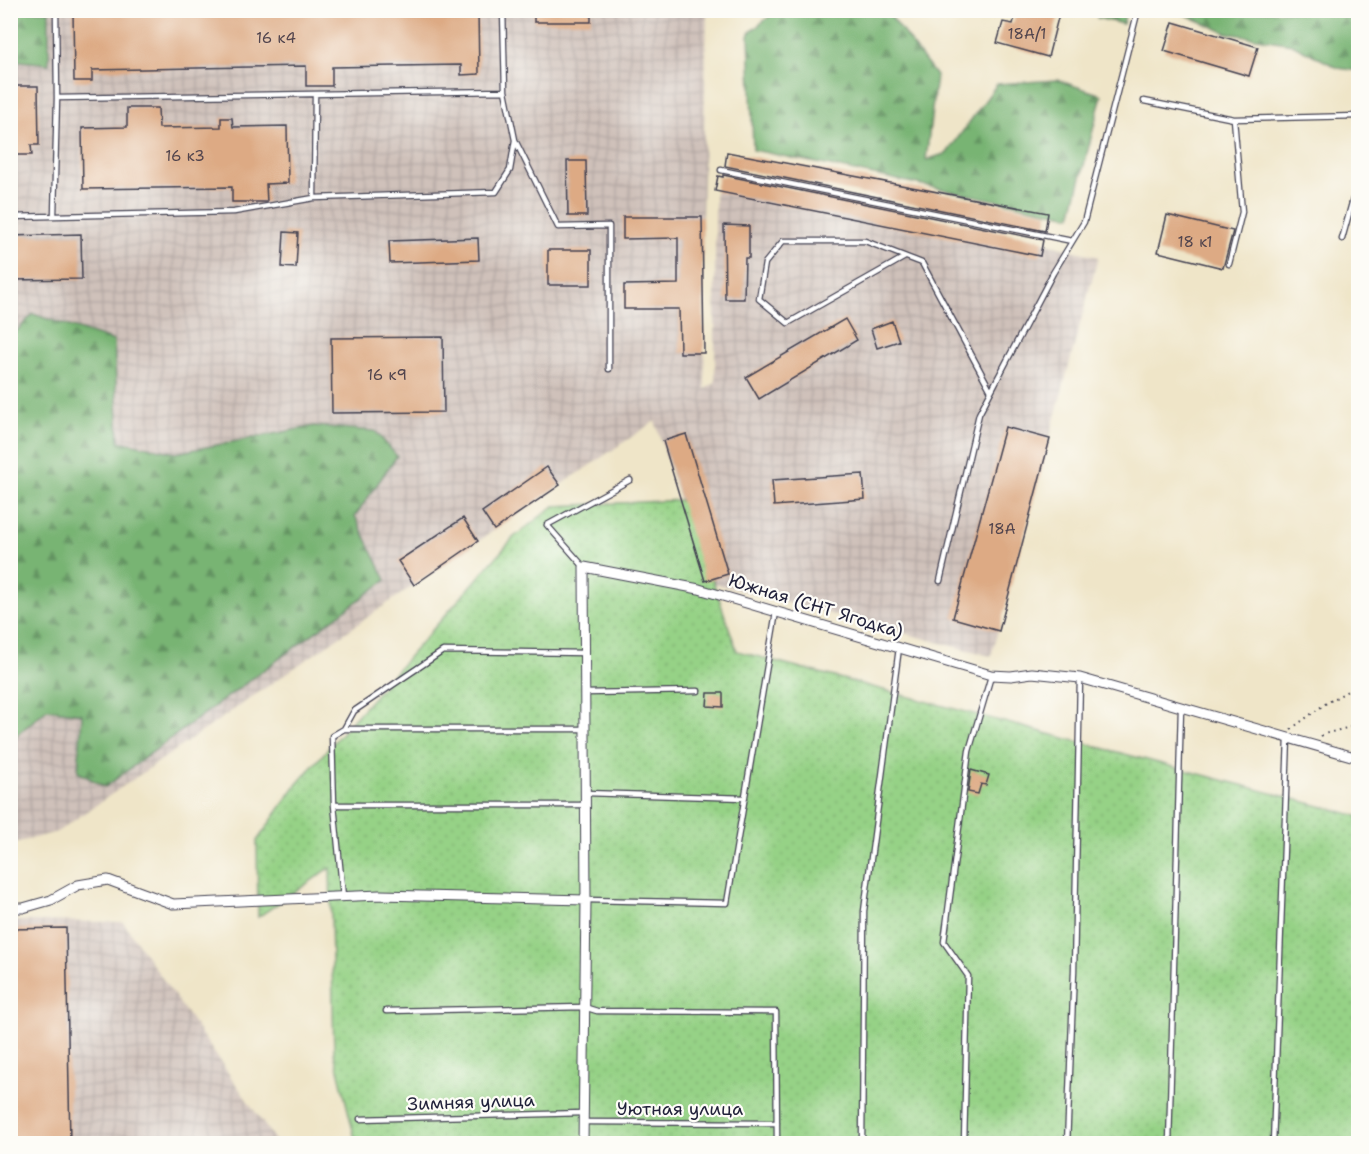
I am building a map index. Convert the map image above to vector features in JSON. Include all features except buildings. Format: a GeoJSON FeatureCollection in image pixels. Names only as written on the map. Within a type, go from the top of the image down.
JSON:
{"type":"FeatureCollection","features":[{"type":"Feature","properties":{"kind":"street","name":"Южная (СНТ Ягодка)"},"geometry":{"type":"LineString","coordinates":[[584,567],[699,589],[991,675],[1011,676],[1032,673],[1080,678],[1359,758]]}},
{"type":"Feature","properties":{"kind":"street"},"geometry":{"type":"LineString","coordinates":[[583,1143],[586,900],[584,567]]}},
{"type":"Feature","properties":{"kind":"street"},"geometry":{"type":"LineString","coordinates":[[10,908],[23,908],[51,900],[78,885],[108,880],[173,904],[380,895],[586,900]]}},
{"type":"Feature","properties":{"kind":"lane"},"geometry":{"type":"LineString","coordinates":[[54,215],[57,98],[56,10]]}},
{"type":"Feature","properties":{"kind":"lane"},"geometry":{"type":"LineString","coordinates":[[503,10],[505,91],[515,140],[558,227],[609,225],[609,369]]}},
{"type":"Feature","properties":{"kind":"lane"},"geometry":{"type":"LineString","coordinates":[[940,581],[979,414],[1053,273],[1084,222],[1138,10]]}},
{"type":"Feature","properties":{"kind":"lane"},"geometry":{"type":"LineString","coordinates":[[57,98],[505,91]]}},
{"type":"Feature","properties":{"kind":"lane"},"geometry":{"type":"LineString","coordinates":[[314,198],[315,94]]}},
{"type":"Feature","properties":{"kind":"lane"},"geometry":{"type":"LineString","coordinates":[[1144,101],[1234,119],[1359,116]]}},
{"type":"Feature","properties":{"kind":"lane"},"geometry":{"type":"LineString","coordinates":[[1229,264],[1242,212],[1234,119]]}},
{"type":"Feature","properties":{"kind":"lane"},"geometry":{"type":"LineString","coordinates":[[10,217],[234,212],[314,198],[496,192],[510,170],[515,140]]}},
{"type":"Feature","properties":{"kind":"lane"},"geometry":{"type":"LineString","coordinates":[[721,170],[1072,241]]}},
{"type":"Feature","properties":{"kind":"lane"},"geometry":{"type":"LineString","coordinates":[[1342,239],[1359,181]]}},
{"type":"Feature","properties":{"kind":"lane"},"geometry":{"type":"LineString","coordinates":[[905,256],[788,323],[759,299],[765,263],[783,241],[865,241],[905,256],[922,263],[991,391]]}},
{"type":"Feature","properties":{"kind":"lane"},"geometry":{"type":"LineString","coordinates":[[584,567],[547,525],[630,480]]}},
{"type":"Feature","properties":{"kind":"lane"},"geometry":{"type":"LineString","coordinates":[[586,900],[727,903],[776,612]]}},
{"type":"Feature","properties":{"kind":"lane"},"geometry":{"type":"LineString","coordinates":[[862,1143],[864,911],[898,648]]}},
{"type":"Feature","properties":{"kind":"lane"},"geometry":{"type":"LineString","coordinates":[[344,729],[354,711],[443,651],[585,653]]}},
{"type":"Feature","properties":{"kind":"lane"},"geometry":{"type":"LineString","coordinates":[[964,1143],[968,976],[944,942],[969,751],[991,675]]}},
{"type":"Feature","properties":{"kind":"lane"},"geometry":{"type":"LineString","coordinates":[[1067,1143],[1074,971],[1080,678]]}},
{"type":"Feature","properties":{"kind":"lane"},"geometry":{"type":"LineString","coordinates":[[585,693],[698,691]]}},
{"type":"Feature","properties":{"kind":"lane"},"geometry":{"type":"LineString","coordinates":[[1169,1143],[1181,706]]}},
{"type":"Feature","properties":{"kind":"lane"},"geometry":{"type":"LineString","coordinates":[[344,897],[334,806],[332,736],[344,729],[586,729]]}},
{"type":"Feature","properties":{"kind":"lane"},"geometry":{"type":"LineString","coordinates":[[1273,1143],[1285,736]]}},
{"type":"Feature","properties":{"kind":"lane"},"geometry":{"type":"LineString","coordinates":[[586,793],[745,798]]}},
{"type":"Feature","properties":{"kind":"lane"},"geometry":{"type":"LineString","coordinates":[[334,806],[586,805]]}},
{"type":"Feature","properties":{"kind":"lane"},"geometry":{"type":"LineString","coordinates":[[386,1011],[584,1007],[597,1011],[776,1012],[777,1143]]}},
{"type":"Feature","properties":{"kind":"lane","name":"Зимняя улица"},"geometry":{"type":"LineString","coordinates":[[360,1119],[583,1117]]}},
{"type":"Feature","properties":{"kind":"lane","name":"Уютная улица"},"geometry":{"type":"LineString","coordinates":[[583,1117],[777,1123]]}},
{"type":"Feature","properties":{"kind":"path"},"geometry":{"type":"LineString","coordinates":[[1285,736],[1324,704],[1359,685]]}},
{"type":"Feature","properties":{"kind":"path"},"geometry":{"type":"LineString","coordinates":[[1314,745],[1324,734],[1359,725]]}},
{"type":"Feature","properties":{"kind":"shaded area"},"geometry":{"type":"Polygon","coordinates":[[[11,11],[707,11],[702,217],[705,389],[715,383],[715,191],[1040,256],[1043,242],[1098,257],[991,656],[705,581],[655,421],[57,832],[11,844],[11,11]]]}},
{"type":"Feature","properties":{"kind":"shaded area"},"geometry":{"type":"Polygon","coordinates":[[[11,921],[123,922],[277,1143],[11,1144],[11,921]]]}},
{"type":"Feature","properties":{"kind":"green space"},"geometry":{"type":"Polygon","coordinates":[[[11,10],[49,11],[49,64],[11,60],[11,10]]]}},
{"type":"Feature","properties":{"kind":"green space"},"geometry":{"type":"Polygon","coordinates":[[[1099,10],[1126,11],[1123,24],[1097,18],[1099,10]]]}},
{"type":"Feature","properties":{"kind":"green space"},"geometry":{"type":"Polygon","coordinates":[[[776,11],[887,11],[936,76],[926,160],[947,153],[997,84],[1057,80],[1102,95],[1071,216],[753,150],[749,33],[776,11]]]}},
{"type":"Feature","properties":{"kind":"green space"},"geometry":{"type":"Polygon","coordinates":[[[1180,11],[1358,11],[1358,71],[1338,68],[1292,44],[1227,33],[1180,11]]]}},
{"type":"Feature","properties":{"kind":"green space"},"geometry":{"type":"Polygon","coordinates":[[[33,314],[114,341],[119,441],[176,453],[314,426],[375,431],[397,456],[355,516],[386,580],[105,787],[78,772],[82,714],[47,709],[11,740],[11,337],[33,314]]]}},
{"type":"Feature","properties":{"kind":"green space"},"geometry":{"type":"Polygon","coordinates":[[[685,500],[737,651],[1358,816],[1358,1143],[356,1143],[334,1053],[330,868],[258,917],[257,841],[296,785],[514,537],[554,506],[685,500]]]}}]}
